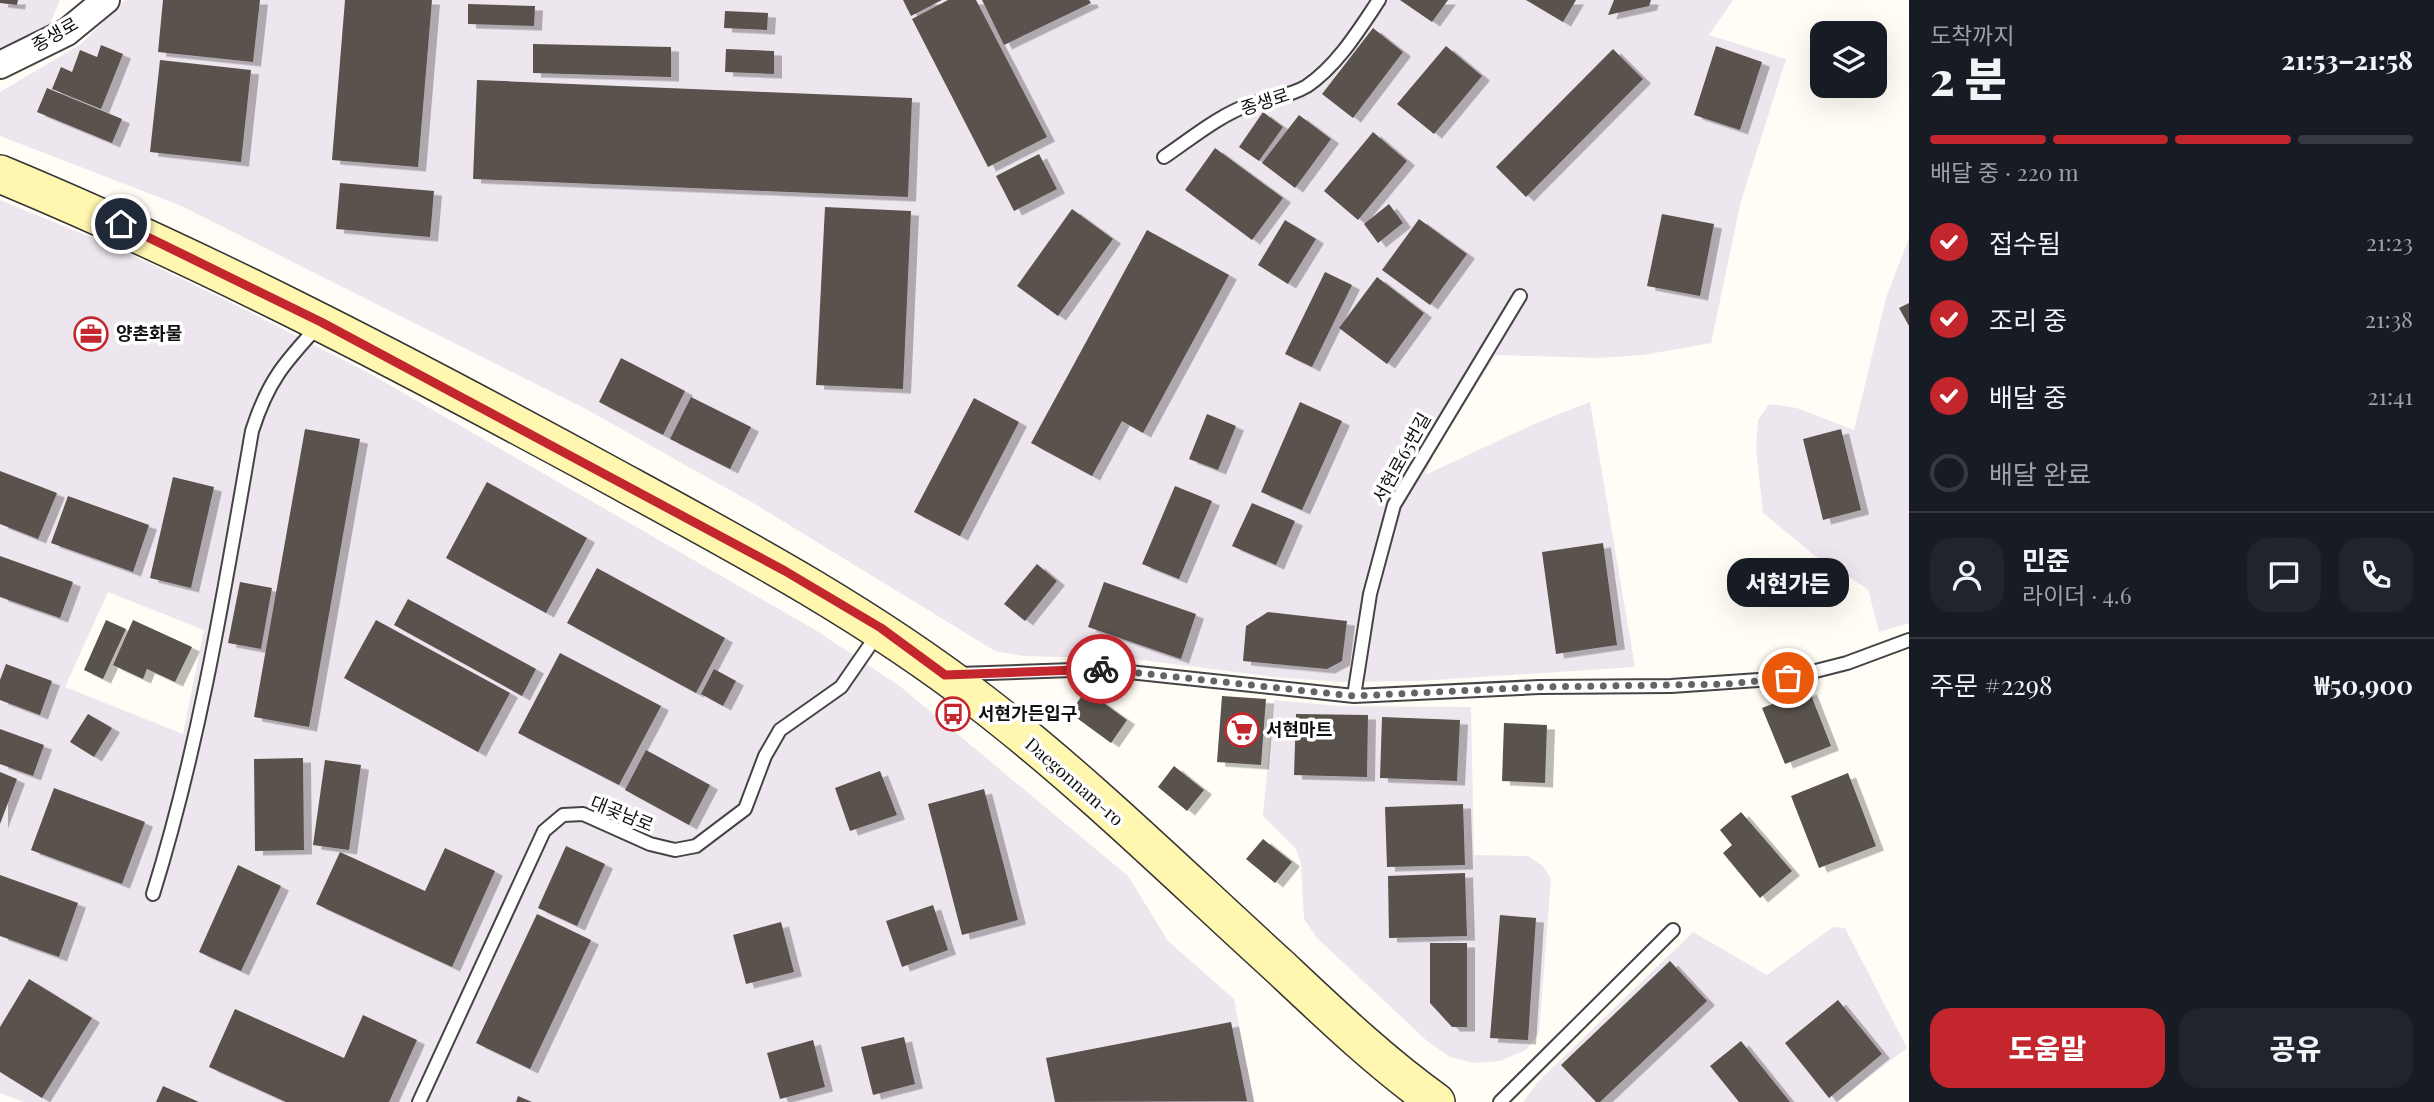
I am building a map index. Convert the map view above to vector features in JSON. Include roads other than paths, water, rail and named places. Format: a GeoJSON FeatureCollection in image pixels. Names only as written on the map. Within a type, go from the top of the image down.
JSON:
{"type":"FeatureCollection","features":[{"type":"Feature","properties":{"kind":"street","name":"종생로"},"geometry":{"type":"LineString","coordinates":[[0,65],[67,32],[106,0]]}},
{"type":"Feature","properties":{"kind":"street","name":"Daegonnam-ro"},"geometry":{"type":"LineString","coordinates":[[0,174],[121,224],[321,322],[785,571],[881,628],[945,675],[1107,808],[1332,1016],[1436,1102]]}},
{"type":"Feature","properties":{"kind":"lane","name":"종생로"},"geometry":{"type":"LineString","coordinates":[[1164,157],[1219,119],[1252,103],[1286,97],[1307,86],[1326,70],[1379,0]]}},
{"type":"Feature","properties":{"kind":"lane","name":"서현로65번길"},"geometry":{"type":"LineString","coordinates":[[1354,696],[1370,594],[1394,505],[1520,296]]}},
{"type":"Feature","properties":{"kind":"lane"},"geometry":{"type":"LineString","coordinates":[[153,894],[181,804],[198,730],[252,431],[263,396],[278,369],[321,322]]}},
{"type":"Feature","properties":{"kind":"lane","name":"대곶남로"},"geometry":{"type":"LineString","coordinates":[[419,1102],[544,831],[563,815],[583,814],[650,844],[675,850],[696,846],[745,809],[765,756],[780,730],[841,687],[881,628]]}},
{"type":"Feature","properties":{"kind":"lane"},"geometry":{"type":"LineString","coordinates":[[945,675],[1101,669],[1354,696],[1539,687],[1728,684],[1788,678],[1847,663],[1909,640]]}},
{"type":"Feature","properties":{"kind":"lane"},"geometry":{"type":"LineString","coordinates":[[1500,1102],[1673,930]]}},
{"type":"Feature","properties":{"kind":"place","name":"양촌화물"},"geometry":{"type":"Point","coordinates":[91,334]}},
{"type":"Feature","properties":{"kind":"place","name":"서현가든"},"geometry":{"type":"Point","coordinates":[1788,678]}},
{"type":"Feature","properties":{"kind":"place","name":"서현가든입구"},"geometry":{"type":"Point","coordinates":[953,714]}},
{"type":"Feature","properties":{"kind":"place","name":"서현마트"},"geometry":{"type":"Point","coordinates":[1242,730]}}]}
